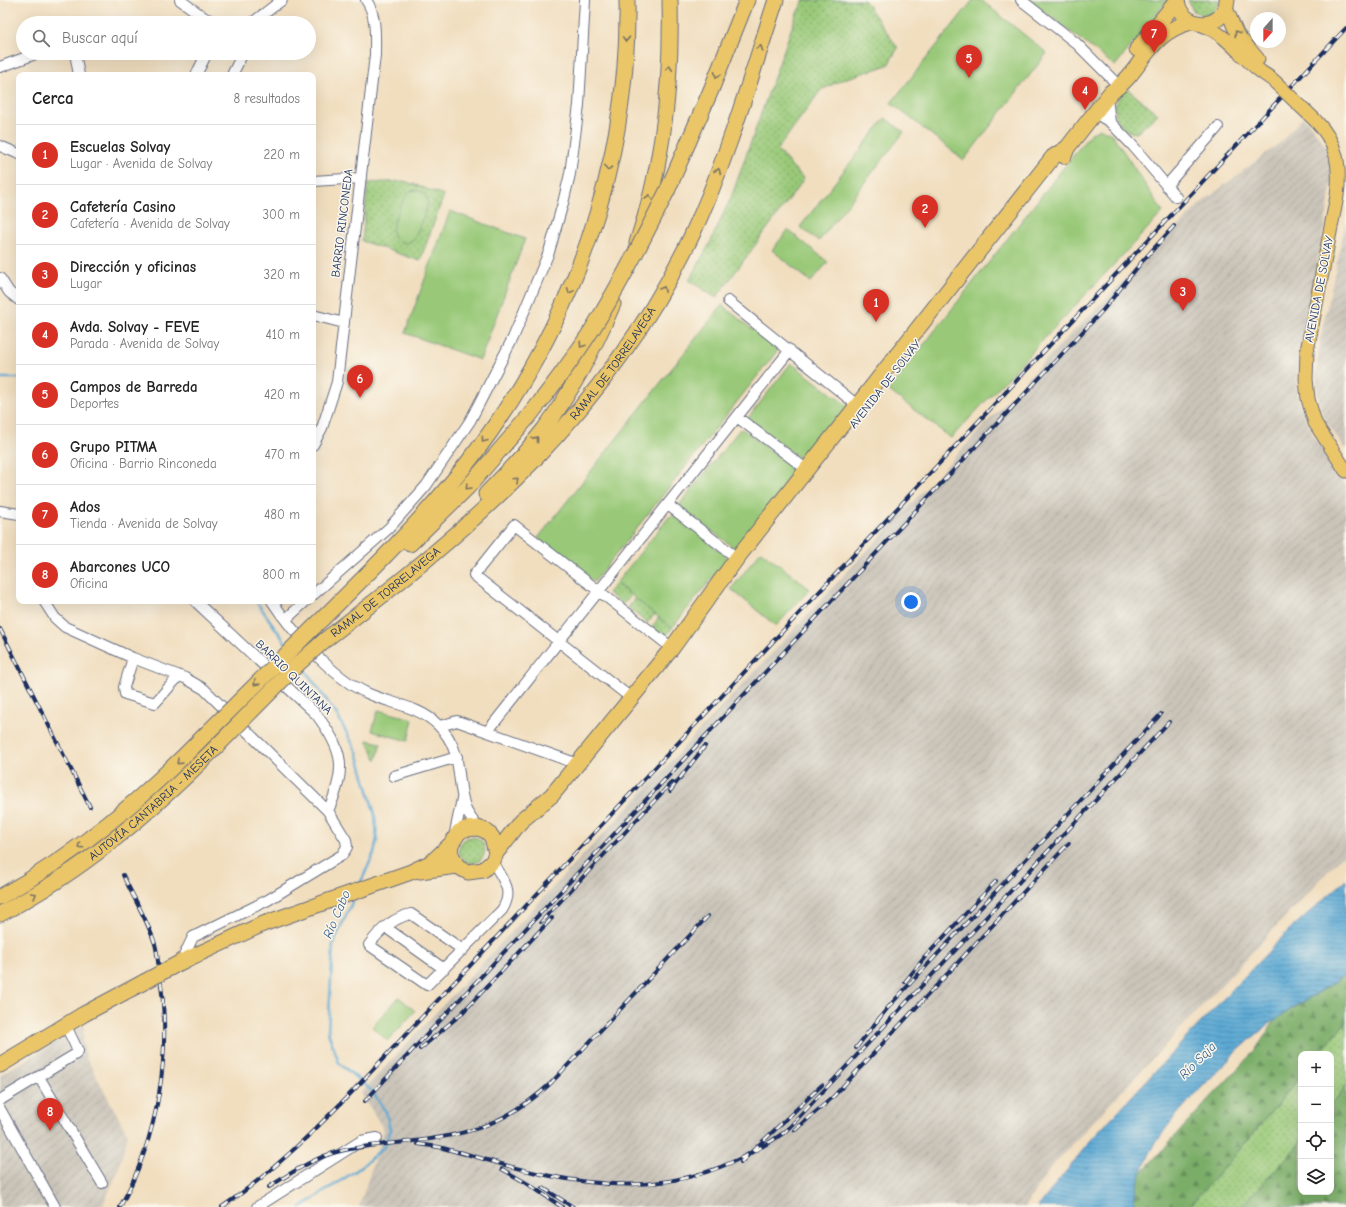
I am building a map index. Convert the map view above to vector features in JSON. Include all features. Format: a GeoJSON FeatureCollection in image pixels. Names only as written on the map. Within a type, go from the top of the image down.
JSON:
{"type":"FeatureCollection","features":[{"type":"Feature","properties":{"kind":"highway"},"geometry":{"type":"LineString","coordinates":[[314,627],[384,558],[452,481],[507,408],[547,339],[580,267],[596,218],[605,183],[616,129],[624,72],[627,0]]}},
{"type":"Feature","properties":{"kind":"highway"},"geometry":{"type":"LineString","coordinates":[[325,640],[486,495],[535,440],[557,410],[577,378],[620,287],[638,239],[645,214],[660,144],[670,68],[670,0]]}},
{"type":"Feature","properties":{"kind":"highway","name":"RAMAL DE TORRELAVEGA"},"geometry":{"type":"LineString","coordinates":[[314,627],[411,543],[442,514],[492,461],[530,415],[577,352],[630,265],[668,189],[711,90],[747,0]]}},
{"type":"Feature","properties":{"kind":"highway","name":"RAMAL DE TORRELAVEGA"},"geometry":{"type":"LineString","coordinates":[[325,640],[419,565],[527,469],[590,398],[623,354],[667,283],[702,212],[732,132],[776,0]]}},
{"type":"Feature","properties":{"kind":"highway"},"geometry":{"type":"LineString","coordinates":[[1177,1],[1181,14],[1197,24]]}},
{"type":"Feature","properties":{"kind":"highway","name":"AVENIDA DE SOLVAY"},"geometry":{"type":"LineString","coordinates":[[697,615],[714,601],[759,547],[865,409],[1023,210],[1063,158],[1068,148],[1095,113],[1150,32],[1177,1]]}},
{"type":"Feature","properties":{"kind":"highway","name":"AVENIDA DE SOLVAY"},"geometry":{"type":"LineString","coordinates":[[1111,90],[1120,86],[1161,37],[1180,25],[1211,23],[1218,19],[1226,4]]}},
{"type":"Feature","properties":{"kind":"highway","name":"AVENIDA DE SOLVAY"},"geometry":{"type":"LineString","coordinates":[[521,821],[552,795],[578,764],[672,648],[697,615],[708,596],[806,469],[1053,158],[1068,148]]}},
{"type":"Feature","properties":{"kind":"highway","name":"AUTOVÍA CANTABRIA - MESETA"},"geometry":{"type":"LineString","coordinates":[[0,896],[67,856],[142,797],[314,627]]}},
{"type":"Feature","properties":{"kind":"highway","name":"AUTOVÍA CANTABRIA - MESETA"},"geometry":{"type":"LineString","coordinates":[[0,914],[58,881],[119,836],[158,803],[292,670],[325,640]]}},
{"type":"Feature","properties":{"kind":"highway"},"geometry":{"type":"LineString","coordinates":[[0,1065],[84,1014],[181,962],[238,934],[411,872],[432,862],[465,828],[482,830],[521,821]]}},
{"type":"Feature","properties":{"kind":"highway"},"geometry":{"type":"LineString","coordinates":[[453,840],[452,860],[457,866],[468,872],[491,861],[521,821]]}},
{"type":"Feature","properties":{"kind":"highway"},"geometry":{"type":"LineString","coordinates":[[482,830],[494,841],[491,861]]}},
{"type":"Feature","properties":{"kind":"highway"},"geometry":{"type":"LineString","coordinates":[[411,872],[457,866]]}},
{"type":"Feature","properties":{"kind":"main road"},"geometry":{"type":"LineString","coordinates":[[1226,4],[1237,34],[1266,68],[1272,78]]}},
{"type":"Feature","properties":{"kind":"main road"},"geometry":{"type":"LineString","coordinates":[[1197,24],[1214,30],[1230,41],[1261,72],[1272,78]]}},
{"type":"Feature","properties":{"kind":"main road","name":"AVENIDA DE SOLVAY"},"geometry":{"type":"LineString","coordinates":[[1272,78],[1316,120],[1328,135],[1335,150],[1339,179],[1307,351],[1306,379],[1308,399],[1316,423],[1346,471]]}},
{"type":"Feature","properties":{"kind":"street"},"geometry":{"type":"LineString","coordinates":[[180,0],[202,16]]}},
{"type":"Feature","properties":{"kind":"street"},"geometry":{"type":"LineString","coordinates":[[261,16],[282,0]]}},
{"type":"Feature","properties":{"kind":"street","name":"BARRIO RINCONEDA"},"geometry":{"type":"LineString","coordinates":[[316,440],[327,416],[337,382],[375,55],[373,15],[366,0]]}},
{"type":"Feature","properties":{"kind":"street"},"geometry":{"type":"LineString","coordinates":[[316,592],[390,528],[426,486],[470,421],[513,338],[549,252],[565,195],[579,105],[585,0]]}},
{"type":"Feature","properties":{"kind":"street"},"geometry":{"type":"LineString","coordinates":[[1021,0],[1076,43],[1111,90],[1110,122]]}},
{"type":"Feature","properties":{"kind":"street"},"geometry":{"type":"LineString","coordinates":[[0,67],[19,60]]}},
{"type":"Feature","properties":{"kind":"street"},"geometry":{"type":"LineString","coordinates":[[77,60],[79,72]]}},
{"type":"Feature","properties":{"kind":"street"},"geometry":{"type":"LineString","coordinates":[[198,72],[204,60]]}},
{"type":"Feature","properties":{"kind":"street"},"geometry":{"type":"LineString","coordinates":[[234,72],[240,60]]}},
{"type":"Feature","properties":{"kind":"street"},"geometry":{"type":"LineString","coordinates":[[1095,113],[1110,122],[1133,146],[1176,197]]}},
{"type":"Feature","properties":{"kind":"street"},"geometry":{"type":"LineString","coordinates":[[1166,186],[1218,127]]}},
{"type":"Feature","properties":{"kind":"street"},"geometry":{"type":"LineString","coordinates":[[0,146],[16,153]]}},
{"type":"Feature","properties":{"kind":"street"},"geometry":{"type":"LineString","coordinates":[[316,181],[361,178]]}},
{"type":"Feature","properties":{"kind":"street"},"geometry":{"type":"LineString","coordinates":[[0,278],[9,292],[16,298]]}},
{"type":"Feature","properties":{"kind":"street","name":"AVENIDA DE SOLVAY"},"geometry":{"type":"LineString","coordinates":[[728,301],[857,405]]}},
{"type":"Feature","properties":{"kind":"street"},"geometry":{"type":"LineString","coordinates":[[316,316],[344,323]]}},
{"type":"Feature","properties":{"kind":"street"},"geometry":{"type":"LineString","coordinates":[[487,732],[790,350]]}},
{"type":"Feature","properties":{"kind":"street"},"geometry":{"type":"LineString","coordinates":[[737,417],[806,469]]}},
{"type":"Feature","properties":{"kind":"street"},"geometry":{"type":"LineString","coordinates":[[668,505],[737,558]]}},
{"type":"Feature","properties":{"kind":"street"},"geometry":{"type":"LineString","coordinates":[[0,512],[16,514]]}},
{"type":"Feature","properties":{"kind":"street"},"geometry":{"type":"LineString","coordinates":[[631,698],[474,575],[514,525],[672,648]]}},
{"type":"Feature","properties":{"kind":"street"},"geometry":{"type":"LineString","coordinates":[[46,604],[55,618],[64,627],[133,658],[179,676],[204,689],[328,811],[346,840],[347,848],[342,855],[268,900],[194,937],[181,962]]}},
{"type":"Feature","properties":{"kind":"street","name":"BARRIO QUINTANA"},"geometry":{"type":"LineString","coordinates":[[198,604],[316,714],[330,732],[338,750],[341,763],[336,792],[328,811]]}},
{"type":"Feature","properties":{"kind":"street"},"geometry":{"type":"LineString","coordinates":[[274,604],[319,658],[348,683],[389,702],[422,712],[440,726],[452,744],[457,757],[466,808],[482,830]]}},
{"type":"Feature","properties":{"kind":"street"},"geometry":{"type":"LineString","coordinates":[[286,619],[303,604]]}},
{"type":"Feature","properties":{"kind":"street"},"geometry":{"type":"LineString","coordinates":[[133,658],[124,687],[124,694],[155,703],[179,676]]}},
{"type":"Feature","properties":{"kind":"street"},"geometry":{"type":"LineString","coordinates":[[440,726],[457,721],[578,764]]}},
{"type":"Feature","properties":{"kind":"street"},"geometry":{"type":"LineString","coordinates":[[394,776],[457,757]]}},
{"type":"Feature","properties":{"kind":"street"},"geometry":{"type":"LineString","coordinates":[[453,840],[461,811],[463,789]]}},
{"type":"Feature","properties":{"kind":"street"},"geometry":{"type":"LineString","coordinates":[[463,950],[411,914],[403,916],[380,930],[369,946],[427,985],[463,950],[504,906],[509,890],[491,861]]}},
{"type":"Feature","properties":{"kind":"street"},"geometry":{"type":"LineString","coordinates":[[385,927],[444,969]]}},
{"type":"Feature","properties":{"kind":"street"},"geometry":{"type":"LineString","coordinates":[[0,1100],[71,1058],[78,1050],[66,1026]]}},
{"type":"Feature","properties":{"kind":"street"},"geometry":{"type":"LineString","coordinates":[[39,1077],[102,1182]]}},
{"type":"Feature","properties":{"kind":"street"},"geometry":{"type":"LineString","coordinates":[[0,1109],[56,1207]]}},
{"type":"Feature","properties":{"kind":"street"},"geometry":{"type":"LineString","coordinates":[[257,1207],[362,1141],[377,1138]]}},
{"type":"Feature","properties":{"kind":"shaded area"},"geometry":{"type":"Polygon","coordinates":[[[1303,117],[1325,145],[1331,159],[1333,175],[1297,370],[1297,388],[1301,407],[1314,436],[1346,486],[1346,852],[1050,1168],[1025,1207],[359,1207],[384,1130],[361,1093],[1049,356],[1201,203],[1281,142],[1303,117]]]}},
{"type":"Feature","properties":{"kind":"shaded area"},"geometry":{"type":"Polygon","coordinates":[[[1346,221],[1346,450],[1323,417],[1319,404],[1316,374],[1320,339],[1346,221]]]}},
{"type":"Feature","properties":{"kind":"shaded area"},"geometry":{"type":"Polygon","coordinates":[[[84,1025],[83,1041],[86,1057],[128,1135],[118,1171],[102,1207],[0,1207],[0,1075],[84,1025]]]}},
{"type":"Feature","properties":{"kind":"green space"},"geometry":{"type":"Polygon","coordinates":[[[804,0],[864,0],[898,48],[888,65],[844,79],[821,90],[777,150],[804,179],[716,298],[689,280],[709,245],[732,195],[797,13],[804,0]]]}},
{"type":"Feature","properties":{"kind":"green space"},"geometry":{"type":"Polygon","coordinates":[[[973,0],[981,0],[1047,53],[964,160],[891,103],[973,0]]]}},
{"type":"Feature","properties":{"kind":"green space"},"geometry":{"type":"Polygon","coordinates":[[[1029,0],[1168,0],[1115,66],[1029,0]]]}},
{"type":"Feature","properties":{"kind":"green space"},"geometry":{"type":"Polygon","coordinates":[[[1188,0],[1219,0],[1214,11],[1203,15],[1193,11],[1188,0]]]}},
{"type":"Feature","properties":{"kind":"green space"},"geometry":{"type":"Polygon","coordinates":[[[1126,88],[1158,114],[1137,133],[1126,130],[1121,126],[1116,116],[1116,104],[1126,88]]]}},
{"type":"Feature","properties":{"kind":"green space"},"geometry":{"type":"Polygon","coordinates":[[[885,118],[904,132],[819,241],[800,227],[885,118]]]}},
{"type":"Feature","properties":{"kind":"green space"},"geometry":{"type":"Polygon","coordinates":[[[1101,129],[1112,134],[1163,212],[951,438],[888,390],[1091,133],[1101,129]]]}},
{"type":"Feature","properties":{"kind":"green space"},"geometry":{"type":"Polygon","coordinates":[[[404,181],[444,195],[420,261],[362,241],[368,183],[404,181]]]}},
{"type":"Feature","properties":{"kind":"green space"},"geometry":{"type":"Polygon","coordinates":[[[417,190],[425,194],[428,204],[415,238],[407,243],[401,242],[395,239],[393,235],[392,231],[395,219],[407,194],[410,191],[417,190]]]}},
{"type":"Feature","properties":{"kind":"green space"},"geometry":{"type":"Polygon","coordinates":[[[450,211],[525,239],[480,360],[405,333],[450,211]]]}},
{"type":"Feature","properties":{"kind":"green space"},"geometry":{"type":"Polygon","coordinates":[[[788,230],[828,262],[811,282],[772,250],[788,230]]]}},
{"type":"Feature","properties":{"kind":"green space"},"geometry":{"type":"Polygon","coordinates":[[[722,305],[778,350],[594,582],[538,538],[722,305]]]}},
{"type":"Feature","properties":{"kind":"green space"},"geometry":{"type":"Polygon","coordinates":[[[791,363],[849,407],[805,463],[748,418],[791,363]]]}},
{"type":"Feature","properties":{"kind":"green space"},"geometry":{"type":"Polygon","coordinates":[[[740,429],[744,430],[796,472],[736,548],[734,548],[681,508],[680,504],[740,429]]]}},
{"type":"Feature","properties":{"kind":"green space"},"geometry":{"type":"Polygon","coordinates":[[[669,517],[677,517],[727,557],[727,560],[672,628],[616,583],[669,517]]]}},
{"type":"Feature","properties":{"kind":"green space"},"geometry":{"type":"Polygon","coordinates":[[[761,551],[810,589],[776,626],[731,589],[761,551]]]}},
{"type":"Feature","properties":{"kind":"green space"},"geometry":{"type":"Polygon","coordinates":[[[616,583],[631,595],[623,604],[608,593],[616,583]]]}},
{"type":"Feature","properties":{"kind":"green space"},"geometry":{"type":"Polygon","coordinates":[[[635,598],[655,614],[647,623],[628,608],[635,598]]]}},
{"type":"Feature","properties":{"kind":"green space"},"geometry":{"type":"Polygon","coordinates":[[[659,617],[672,628],[665,638],[652,627],[659,617]]]}},
{"type":"Feature","properties":{"kind":"green space"},"geometry":{"type":"Polygon","coordinates":[[[378,710],[413,719],[408,741],[372,731],[378,710]]]}},
{"type":"Feature","properties":{"kind":"green space"},"geometry":{"type":"Polygon","coordinates":[[[367,740],[381,743],[377,759],[376,759],[367,740]]]}},
{"type":"Feature","properties":{"kind":"green space"},"geometry":{"type":"Polygon","coordinates":[[[472,837],[481,841],[485,850],[481,859],[472,863],[463,859],[459,850],[463,841],[472,837]]]}},
{"type":"Feature","properties":{"kind":"green space"},"geometry":{"type":"Polygon","coordinates":[[[1346,973],[1346,1022],[1322,1051],[1298,1051],[1298,1080],[1232,1159],[1188,1207],[1133,1207],[1139,1175],[1256,1049],[1276,1019],[1332,984],[1346,973]]]}},
{"type":"Feature","properties":{"kind":"green space"},"geometry":{"type":"Polygon","coordinates":[[[399,997],[415,1011],[388,1041],[372,1027],[399,997]]]}},
{"type":"Feature","properties":{"kind":"green space"},"geometry":{"type":"Polygon","coordinates":[[[1346,1022],[1346,1086],[1334,1101],[1334,1051],[1322,1051],[1346,1022]]]}},
{"type":"Feature","properties":{"kind":"green space"},"geometry":{"type":"Polygon","coordinates":[[[1298,1080],[1298,1146],[1241,1207],[1188,1207],[1232,1159],[1298,1080]]]}},
{"type":"Feature","properties":{"kind":"green space"},"geometry":{"type":"Polygon","coordinates":[[[1346,1086],[1346,1207],[1241,1207],[1298,1145],[1298,1195],[1334,1195],[1334,1101],[1346,1086]]]}},
{"type":"Feature","properties":{"kind":"water","name":"Río Saja"},"geometry":{"type":"Polygon","coordinates":[[[1346,880],[1346,973],[1329,986],[1284,1014],[1257,1034],[1224,1065],[1182,1109],[1159,1138],[1142,1170],[1136,1188],[1133,1207],[1038,1207],[1090,1141],[1188,1036],[1288,931],[1346,880]]]}},
{"type":"Feature","properties":{"kind":"waterway","name":"Río Cabo"},"geometry":{"type":"LineString","coordinates":[[0,378],[16,378]]}},
{"type":"Feature","properties":{"kind":"waterway","name":"Río Cabo"},"geometry":{"type":"LineString","coordinates":[[258,604],[288,646]]}},
{"type":"Feature","properties":{"kind":"waterway","name":"Río Cabo"},"geometry":{"type":"LineString","coordinates":[[303,667],[337,715],[357,752],[375,815],[377,839],[374,853],[360,884]]}},
{"type":"Feature","properties":{"kind":"waterway","name":"Río Cabo"},"geometry":{"type":"LineString","coordinates":[[301,1207],[360,1168],[385,1146],[390,1130],[386,1112],[372,1091],[339,1063],[328,1032],[333,944],[354,898]]}},
{"type":"Feature","properties":{"kind":"railway"},"geometry":{"type":"LineString","coordinates":[[222,1207],[274,1167],[306,1138],[352,1092],[1346,28]]}},
{"type":"Feature","properties":{"kind":"railway"},"geometry":{"type":"LineString","coordinates":[[365,1101],[1103,310],[1140,264],[1174,226]]}},
{"type":"Feature","properties":{"kind":"railway"},"geometry":{"type":"LineString","coordinates":[[0,629],[90,807]]}},
{"type":"Feature","properties":{"kind":"railway"},"geometry":{"type":"LineString","coordinates":[[877,1021],[891,1004],[1161,714]]}},
{"type":"Feature","properties":{"kind":"railway"},"geometry":{"type":"LineString","coordinates":[[460,1152],[548,1175],[589,1182],[628,1184],[667,1181],[706,1172],[745,1156],[785,1132],[1169,722]]}},
{"type":"Feature","properties":{"kind":"railway"},"geometry":{"type":"LineString","coordinates":[[670,791],[705,746]]}},
{"type":"Feature","properties":{"kind":"railway"},"geometry":{"type":"LineString","coordinates":[[541,922],[672,782]]}},
{"type":"Feature","properties":{"kind":"railway"},"geometry":{"type":"LineString","coordinates":[[795,1130],[833,1097],[1069,843]]}},
{"type":"Feature","properties":{"kind":"railway"},"geometry":{"type":"LineString","coordinates":[[120,1207],[144,1153],[153,1124],[163,1065],[164,1036],[163,1006],[156,948],[152,935],[123,875]]}},
{"type":"Feature","properties":{"kind":"railway"},"geometry":{"type":"LineString","coordinates":[[905,982],[925,957],[996,881]]}},
{"type":"Feature","properties":{"kind":"railway"},"geometry":{"type":"LineString","coordinates":[[269,1187],[308,1163],[333,1153],[364,1146],[419,1141],[461,1133],[480,1128],[516,1111],[551,1083],[708,916]]}},
{"type":"Feature","properties":{"kind":"railway"},"geometry":{"type":"LineString","coordinates":[[420,1049],[461,1014],[552,918]]}},
{"type":"Feature","properties":{"kind":"railway"},"geometry":{"type":"LineString","coordinates":[[856,1048],[881,1016]]}},
{"type":"Feature","properties":{"kind":"railway"},"geometry":{"type":"LineString","coordinates":[[741,1162],[822,1085]]}},
{"type":"Feature","properties":{"kind":"railway"},"geometry":{"type":"LineString","coordinates":[[418,1144],[439,1147],[465,1154]]}},
{"type":"Feature","properties":{"kind":"railway"},"geometry":{"type":"LineString","coordinates":[[502,1169],[528,1184],[562,1207]]}},
{"type":"Feature","properties":{"kind":"railway"},"geometry":{"type":"LineString","coordinates":[[543,1188],[573,1207]]}},
{"type":"Feature","properties":{"kind":"place","name":"Ados"},"geometry":{"type":"Point","coordinates":[1154,53]}},
{"type":"Feature","properties":{"kind":"place","name":"Campos de Barreda"},"geometry":{"type":"Point","coordinates":[969,78]}},
{"type":"Feature","properties":{"kind":"place","name":"Avda. Solvay - FEVE"},"geometry":{"type":"Point","coordinates":[1085,110]}},
{"type":"Feature","properties":{"kind":"place","name":"Cafetería Casino"},"geometry":{"type":"Point","coordinates":[925,228]}},
{"type":"Feature","properties":{"kind":"place","name":"Dirección y oficinas"},"geometry":{"type":"Point","coordinates":[1183,311]}},
{"type":"Feature","properties":{"kind":"place","name":"Escuelas Solvay"},"geometry":{"type":"Point","coordinates":[876,322]}},
{"type":"Feature","properties":{"kind":"place","name":"Grupo PITMA"},"geometry":{"type":"Point","coordinates":[360,398]}},
{"type":"Feature","properties":{"kind":"place","name":"Abarcones UCO"},"geometry":{"type":"Point","coordinates":[50,1131]}}]}
